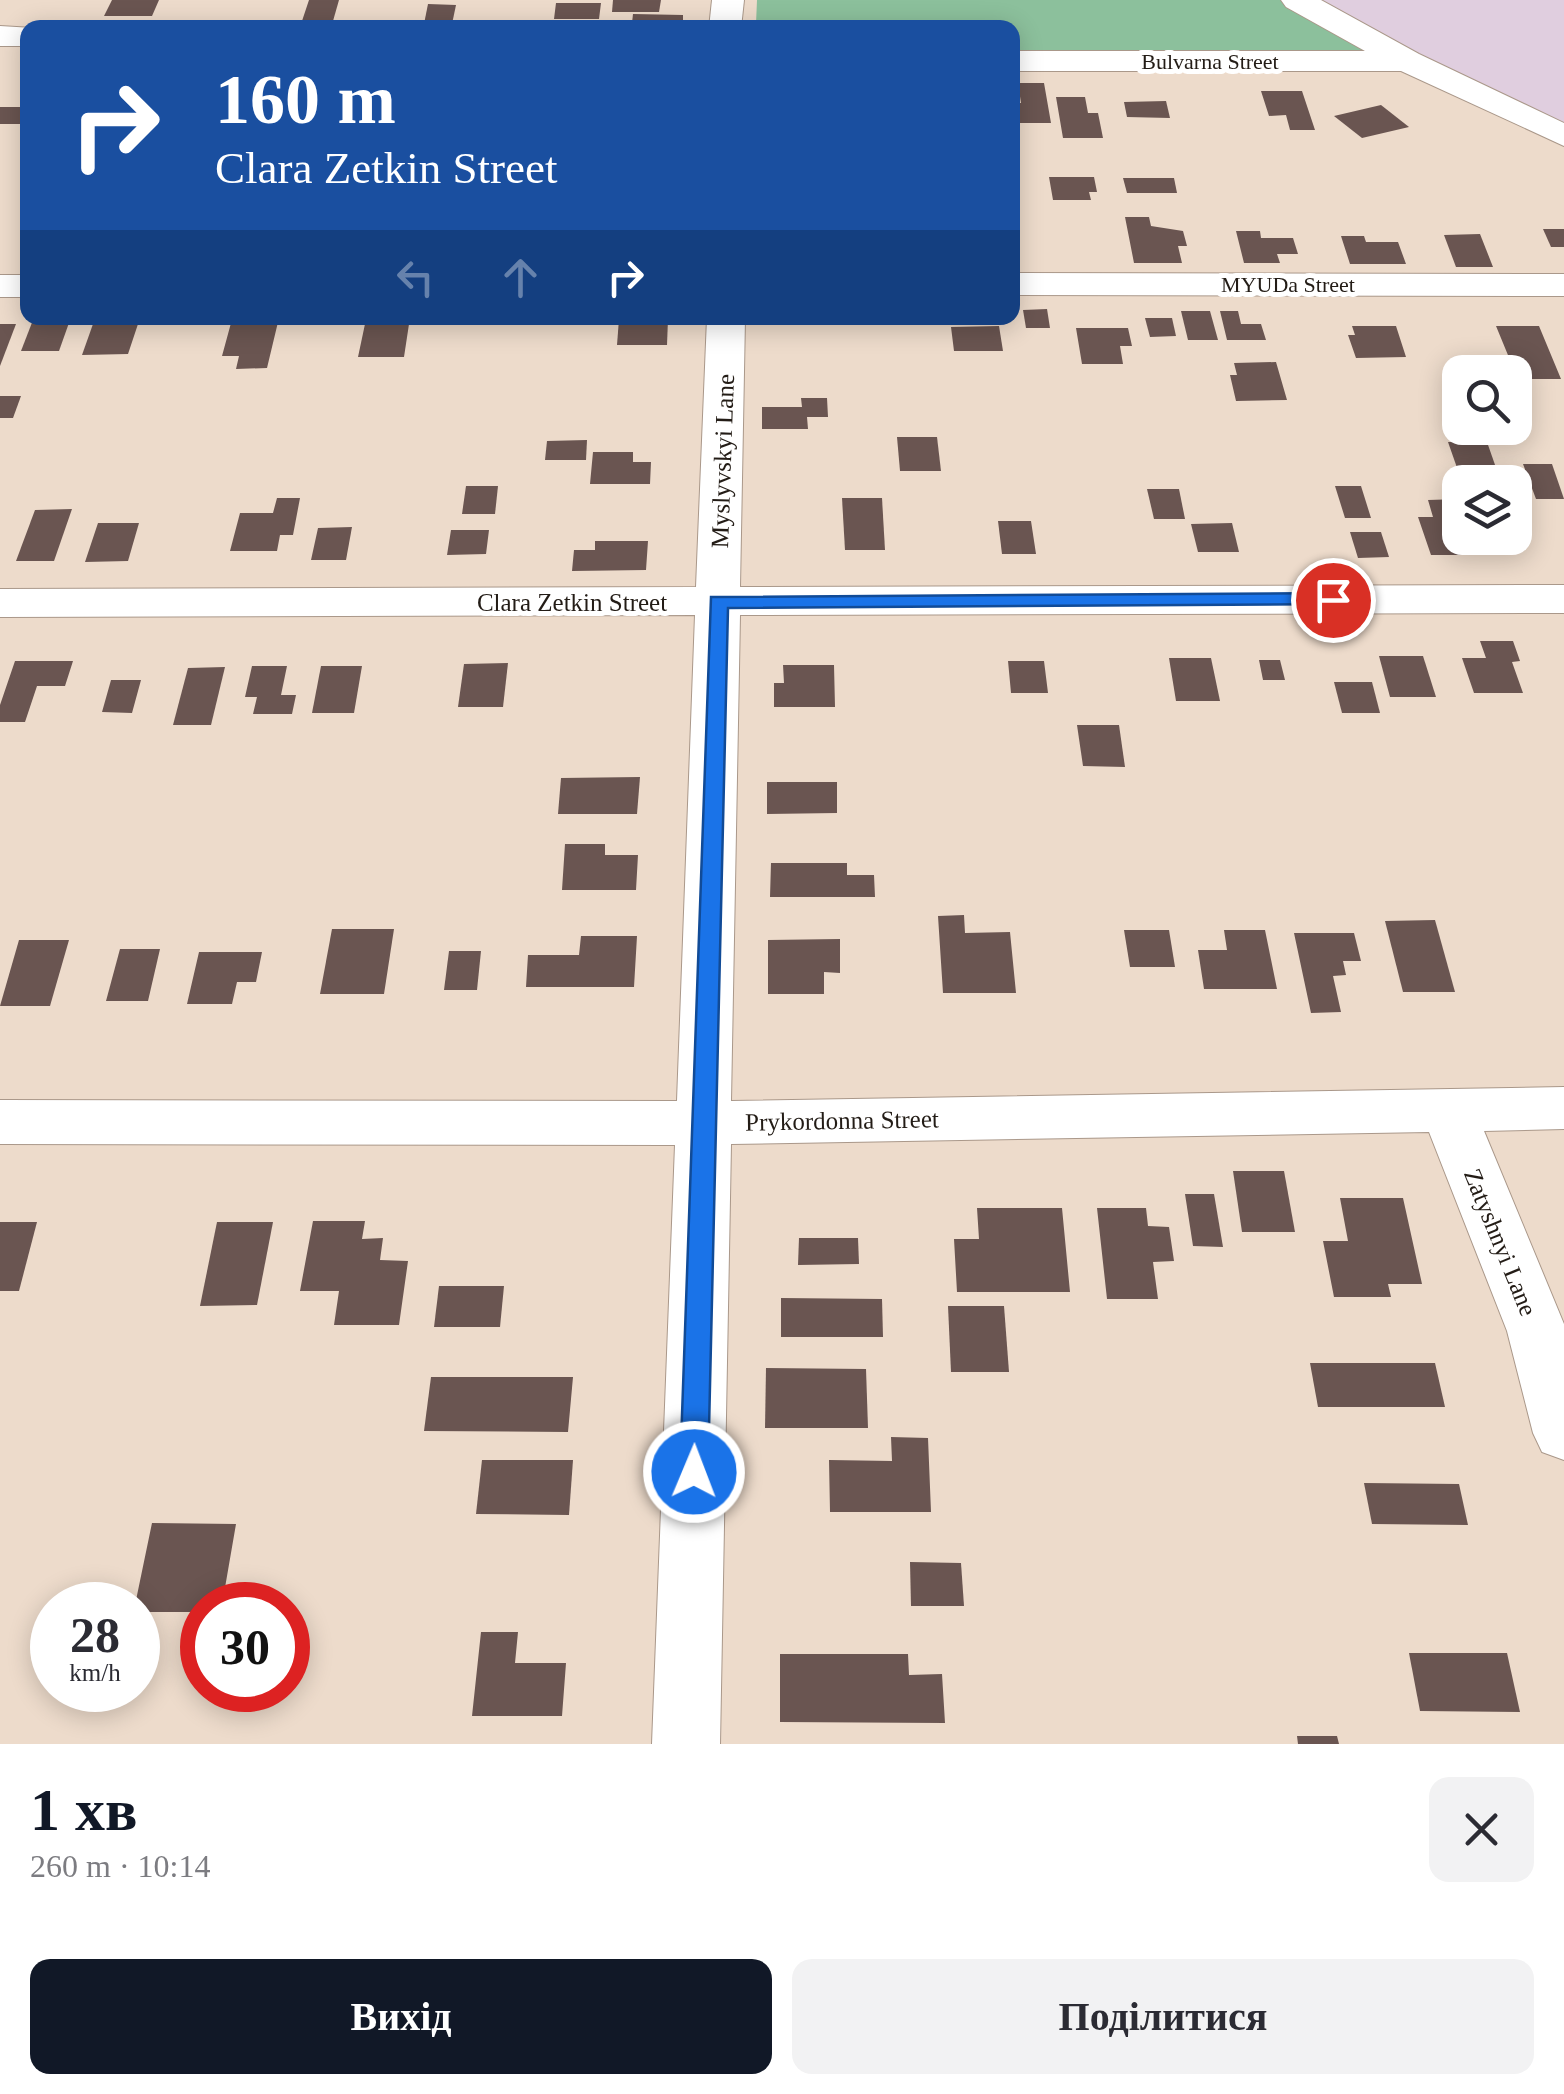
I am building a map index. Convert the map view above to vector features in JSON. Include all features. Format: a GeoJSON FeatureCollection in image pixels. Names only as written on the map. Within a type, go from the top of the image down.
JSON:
{"type":"FeatureCollection","features":[{"type":"Feature","properties":{"kind":"street"},"geometry":{"type":"LineString","coordinates":[[1297,0],[1408,61],[1564,136]]}},
{"type":"Feature","properties":{"kind":"street","name":"Bulvarna Street"},"geometry":{"type":"LineString","coordinates":[[1020,61],[1408,61]]}},
{"type":"Feature","properties":{"kind":"street","name":"MYUDa Street"},"geometry":{"type":"LineString","coordinates":[[1020,284],[1564,284]]}},
{"type":"Feature","properties":{"kind":"street","name":"Myslyvskyi Lane"},"geometry":{"type":"LineString","coordinates":[[686,1744],[726,325]]}},
{"type":"Feature","properties":{"kind":"street","name":"Clara Zetkin Street"},"geometry":{"type":"LineString","coordinates":[[0,603],[1564,599]]}},
{"type":"Feature","properties":{"kind":"street","name":"Prykordonna Street"},"geometry":{"type":"LineString","coordinates":[[0,1122],[704,1122],[1564,1108]]}},
{"type":"Feature","properties":{"kind":"street","name":"Zatyshnyi Lane"},"geometry":{"type":"LineString","coordinates":[[1448,1110],[1536,1330],[1564,1434]]}},
{"type":"Feature","properties":{"kind":"shaded area"},"geometry":{"type":"Polygon","coordinates":[[[1318,0],[1564,0],[1564,124],[1415,53],[1318,0]]]}},
{"type":"Feature","properties":{"kind":"green space"},"geometry":{"type":"Polygon","coordinates":[[[757,0],[1318,0],[1415,53],[1020,51],[1020,20],[756,20],[757,0]]]}},
{"type":"Feature","properties":{"kind":"building"},"geometry":{"type":"Polygon","coordinates":[[[112,0],[159,0],[152,16],[104,16],[112,0]]]}},
{"type":"Feature","properties":{"kind":"building"},"geometry":{"type":"Polygon","coordinates":[[[309,0],[339,0],[333,20],[302,20],[309,0]]]}},
{"type":"Feature","properties":{"kind":"building"},"geometry":{"type":"Polygon","coordinates":[[[613,0],[661,0],[659,12],[612,12],[613,0]]]}},
{"type":"Feature","properties":{"kind":"building"},"geometry":{"type":"Polygon","coordinates":[[[556,3],[601,3],[599,19],[554,19],[556,3]]]}},
{"type":"Feature","properties":{"kind":"building"},"geometry":{"type":"Polygon","coordinates":[[[428,4],[456,5],[453,20],[425,20],[428,4]]]}},
{"type":"Feature","properties":{"kind":"building"},"geometry":{"type":"Polygon","coordinates":[[[633,14],[683,15],[683,20],[632,20],[633,14]]]}},
{"type":"Feature","properties":{"kind":"building"},"geometry":{"type":"Polygon","coordinates":[[[1020,83],[1044,83],[1051,123],[1020,123],[1020,83]]]}},
{"type":"Feature","properties":{"kind":"building"},"geometry":{"type":"Polygon","coordinates":[[[1261,91],[1302,91],[1315,130],[1290,130],[1286,115],[1269,116],[1261,91]]]}},
{"type":"Feature","properties":{"kind":"building"},"geometry":{"type":"Polygon","coordinates":[[[1056,97],[1085,97],[1088,113],[1098,113],[1103,138],[1063,138],[1056,97]]]}},
{"type":"Feature","properties":{"kind":"building"},"geometry":{"type":"Polygon","coordinates":[[[1166,101],[1170,118],[1127,117],[1124,102],[1166,101]]]}},
{"type":"Feature","properties":{"kind":"building"},"geometry":{"type":"Polygon","coordinates":[[[1381,105],[1409,127],[1362,138],[1334,116],[1381,105]]]}},
{"type":"Feature","properties":{"kind":"building"},"geometry":{"type":"Polygon","coordinates":[[[0,107],[20,107],[20,124],[0,124],[0,107]]]}},
{"type":"Feature","properties":{"kind":"building"},"geometry":{"type":"Polygon","coordinates":[[[1049,177],[1094,177],[1097,192],[1089,192],[1091,200],[1053,200],[1049,177]]]}},
{"type":"Feature","properties":{"kind":"building"},"geometry":{"type":"Polygon","coordinates":[[[1123,178],[1174,178],[1177,193],[1127,193],[1123,178]]]}},
{"type":"Feature","properties":{"kind":"building"},"geometry":{"type":"Polygon","coordinates":[[[1125,217],[1149,217],[1151,226],[1183,231],[1187,246],[1178,246],[1182,263],[1134,263],[1125,217]]]}},
{"type":"Feature","properties":{"kind":"building"},"geometry":{"type":"Polygon","coordinates":[[[1543,229],[1564,229],[1564,247],[1551,247],[1543,229]]]}},
{"type":"Feature","properties":{"kind":"building"},"geometry":{"type":"Polygon","coordinates":[[[1236,231],[1260,231],[1261,238],[1293,238],[1298,254],[1277,254],[1280,263],[1244,263],[1236,231]]]}},
{"type":"Feature","properties":{"kind":"building"},"geometry":{"type":"Polygon","coordinates":[[[1480,234],[1493,267],[1456,267],[1444,235],[1480,234]]]}},
{"type":"Feature","properties":{"kind":"building"},"geometry":{"type":"Polygon","coordinates":[[[1341,236],[1364,236],[1366,242],[1398,242],[1406,264],[1350,264],[1341,236]]]}},
{"type":"Feature","properties":{"kind":"building"},"geometry":{"type":"Polygon","coordinates":[[[1047,309],[1050,328],[1026,328],[1023,310],[1047,309]]]}},
{"type":"Feature","properties":{"kind":"building"},"geometry":{"type":"Polygon","coordinates":[[[1181,311],[1210,311],[1218,340],[1188,340],[1181,311]]]}},
{"type":"Feature","properties":{"kind":"building"},"geometry":{"type":"Polygon","coordinates":[[[1220,311],[1238,311],[1241,324],[1261,324],[1266,340],[1227,340],[1220,311]]]}},
{"type":"Feature","properties":{"kind":"building"},"geometry":{"type":"Polygon","coordinates":[[[1145,318],[1172,318],[1176,336],[1150,337],[1145,318]]]}},
{"type":"Feature","properties":{"kind":"building"},"geometry":{"type":"Polygon","coordinates":[[[0,324],[16,324],[0,366],[0,324]]]}},
{"type":"Feature","properties":{"kind":"building"},"geometry":{"type":"Polygon","coordinates":[[[31,325],[68,325],[59,351],[21,351],[31,325]]]}},
{"type":"Feature","properties":{"kind":"building"},"geometry":{"type":"Polygon","coordinates":[[[93,325],[138,325],[128,354],[82,355],[93,325]]]}},
{"type":"Feature","properties":{"kind":"building"},"geometry":{"type":"Polygon","coordinates":[[[230,325],[277,325],[267,368],[236,369],[239,356],[222,356],[230,325]]]}},
{"type":"Feature","properties":{"kind":"building"},"geometry":{"type":"Polygon","coordinates":[[[365,325],[409,325],[404,357],[358,357],[365,325]]]}},
{"type":"Feature","properties":{"kind":"building"},"geometry":{"type":"Polygon","coordinates":[[[619,325],[668,325],[667,345],[617,345],[619,325]]]}},
{"type":"Feature","properties":{"kind":"building"},"geometry":{"type":"Polygon","coordinates":[[[999,326],[1003,351],[954,351],[951,327],[999,326]]]}},
{"type":"Feature","properties":{"kind":"building"},"geometry":{"type":"Polygon","coordinates":[[[1352,326],[1396,326],[1406,357],[1356,358],[1348,335],[1355,335],[1352,326]]]}},
{"type":"Feature","properties":{"kind":"building"},"geometry":{"type":"Polygon","coordinates":[[[1496,326],[1539,326],[1561,379],[1532,379],[1532,355],[1508,355],[1496,326]]]}},
{"type":"Feature","properties":{"kind":"building"},"geometry":{"type":"Polygon","coordinates":[[[1076,328],[1128,328],[1132,346],[1120,346],[1123,364],[1082,364],[1076,328]]]}},
{"type":"Feature","properties":{"kind":"building"},"geometry":{"type":"Polygon","coordinates":[[[1276,362],[1287,400],[1236,401],[1230,375],[1237,375],[1234,363],[1276,362]]]}},
{"type":"Feature","properties":{"kind":"building"},"geometry":{"type":"Polygon","coordinates":[[[0,396],[21,396],[13,418],[0,418],[0,396]]]}},
{"type":"Feature","properties":{"kind":"building"},"geometry":{"type":"Polygon","coordinates":[[[801,398],[827,398],[828,417],[807,417],[808,429],[762,429],[762,407],[802,407],[801,398]]]}},
{"type":"Feature","properties":{"kind":"building"},"geometry":{"type":"Polygon","coordinates":[[[897,437],[937,437],[941,471],[900,471],[897,437]]]}},
{"type":"Feature","properties":{"kind":"building"},"geometry":{"type":"Polygon","coordinates":[[[587,440],[586,460],[545,460],[547,441],[587,440]]]}},
{"type":"Feature","properties":{"kind":"building"},"geometry":{"type":"Polygon","coordinates":[[[1449,445],[1488,445],[1495,465],[1456,465],[1449,445]]]}},
{"type":"Feature","properties":{"kind":"building"},"geometry":{"type":"Polygon","coordinates":[[[593,452],[633,452],[633,462],[651,462],[650,484],[590,484],[593,452]]]}},
{"type":"Feature","properties":{"kind":"building"},"geometry":{"type":"Polygon","coordinates":[[[1552,464],[1564,499],[1536,499],[1532,465],[1523,465],[1552,464]]]}},
{"type":"Feature","properties":{"kind":"building"},"geometry":{"type":"Polygon","coordinates":[[[466,486],[498,486],[495,514],[462,514],[466,486]]]}},
{"type":"Feature","properties":{"kind":"building"},"geometry":{"type":"Polygon","coordinates":[[[1335,486],[1361,486],[1371,518],[1345,518],[1335,486]]]}},
{"type":"Feature","properties":{"kind":"building"},"geometry":{"type":"Polygon","coordinates":[[[1147,489],[1179,489],[1185,519],[1154,519],[1147,489]]]}},
{"type":"Feature","properties":{"kind":"building"},"geometry":{"type":"Polygon","coordinates":[[[277,498],[300,498],[293,535],[280,535],[277,551],[230,551],[240,513],[273,513],[277,498]]]}},
{"type":"Feature","properties":{"kind":"building"},"geometry":{"type":"Polygon","coordinates":[[[842,498],[882,498],[885,550],[845,550],[842,498]]]}},
{"type":"Feature","properties":{"kind":"building"},"geometry":{"type":"Polygon","coordinates":[[[1428,500],[1442,500],[1442,555],[1431,555],[1418,517],[1433,517],[1428,500]]]}},
{"type":"Feature","properties":{"kind":"building"},"geometry":{"type":"Polygon","coordinates":[[[72,509],[54,561],[16,561],[35,510],[72,509]]]}},
{"type":"Feature","properties":{"kind":"building"},"geometry":{"type":"Polygon","coordinates":[[[998,521],[1031,521],[1036,554],[1002,554],[998,521]]]}},
{"type":"Feature","properties":{"kind":"building"},"geometry":{"type":"Polygon","coordinates":[[[98,523],[139,523],[128,561],[85,562],[98,523]]]}},
{"type":"Feature","properties":{"kind":"building"},"geometry":{"type":"Polygon","coordinates":[[[1232,523],[1239,552],[1198,552],[1191,524],[1232,523]]]}},
{"type":"Feature","properties":{"kind":"building"},"geometry":{"type":"Polygon","coordinates":[[[352,527],[346,560],[311,560],[318,528],[352,527]]]}},
{"type":"Feature","properties":{"kind":"building"},"geometry":{"type":"Polygon","coordinates":[[[451,530],[489,530],[486,554],[447,555],[451,530]]]}},
{"type":"Feature","properties":{"kind":"building"},"geometry":{"type":"Polygon","coordinates":[[[1350,532],[1381,532],[1389,557],[1358,558],[1350,532]]]}},
{"type":"Feature","properties":{"kind":"building"},"geometry":{"type":"Polygon","coordinates":[[[595,541],[648,541],[646,570],[572,571],[574,550],[595,550],[595,541]]]}},
{"type":"Feature","properties":{"kind":"building"},"geometry":{"type":"Polygon","coordinates":[[[1480,641],[1513,641],[1520,661],[1512,662],[1523,693],[1474,693],[1462,658],[1486,658],[1480,641]]]}},
{"type":"Feature","properties":{"kind":"building"},"geometry":{"type":"Polygon","coordinates":[[[1379,656],[1423,656],[1436,697],[1390,697],[1379,656]]]}},
{"type":"Feature","properties":{"kind":"building"},"geometry":{"type":"Polygon","coordinates":[[[1169,658],[1211,658],[1220,701],[1176,701],[1169,658]]]}},
{"type":"Feature","properties":{"kind":"building"},"geometry":{"type":"Polygon","coordinates":[[[1259,660],[1280,660],[1285,680],[1263,680],[1259,660]]]}},
{"type":"Feature","properties":{"kind":"building"},"geometry":{"type":"Polygon","coordinates":[[[15,661],[73,661],[65,686],[37,686],[25,722],[0,722],[0,705],[15,661]]]}},
{"type":"Feature","properties":{"kind":"building"},"geometry":{"type":"Polygon","coordinates":[[[1008,661],[1044,661],[1048,693],[1011,693],[1008,661]]]}},
{"type":"Feature","properties":{"kind":"building"},"geometry":{"type":"Polygon","coordinates":[[[508,663],[503,707],[458,707],[464,664],[508,663]]]}},
{"type":"Feature","properties":{"kind":"building"},"geometry":{"type":"Polygon","coordinates":[[[783,665],[834,665],[835,707],[774,707],[774,683],[784,683],[783,665]]]}},
{"type":"Feature","properties":{"kind":"building"},"geometry":{"type":"Polygon","coordinates":[[[252,666],[287,666],[281,695],[296,695],[292,714],[253,714],[257,697],[245,697],[252,666]]]}},
{"type":"Feature","properties":{"kind":"building"},"geometry":{"type":"Polygon","coordinates":[[[321,666],[362,666],[354,713],[312,713],[321,666]]]}},
{"type":"Feature","properties":{"kind":"building"},"geometry":{"type":"Polygon","coordinates":[[[225,667],[211,725],[173,725],[188,668],[225,667]]]}},
{"type":"Feature","properties":{"kind":"building"},"geometry":{"type":"Polygon","coordinates":[[[111,680],[141,680],[132,713],[102,712],[111,680]]]}},
{"type":"Feature","properties":{"kind":"building"},"geometry":{"type":"Polygon","coordinates":[[[1334,682],[1372,682],[1380,713],[1342,713],[1334,682]]]}},
{"type":"Feature","properties":{"kind":"building"},"geometry":{"type":"Polygon","coordinates":[[[1077,725],[1119,725],[1125,767],[1083,766],[1077,725]]]}},
{"type":"Feature","properties":{"kind":"building"},"geometry":{"type":"Polygon","coordinates":[[[640,777],[637,814],[558,814],[561,778],[640,777]]]}},
{"type":"Feature","properties":{"kind":"building"},"geometry":{"type":"Polygon","coordinates":[[[767,782],[837,782],[837,813],[767,814],[767,782]]]}},
{"type":"Feature","properties":{"kind":"building"},"geometry":{"type":"Polygon","coordinates":[[[565,844],[605,844],[605,855],[638,855],[636,890],[562,890],[565,844]]]}},
{"type":"Feature","properties":{"kind":"building"},"geometry":{"type":"Polygon","coordinates":[[[771,863],[847,863],[847,875],[874,875],[875,897],[770,897],[771,863]]]}},
{"type":"Feature","properties":{"kind":"building"},"geometry":{"type":"Polygon","coordinates":[[[964,915],[965,933],[1010,932],[1016,993],[943,993],[938,916],[964,915]]]}},
{"type":"Feature","properties":{"kind":"building"},"geometry":{"type":"Polygon","coordinates":[[[1435,920],[1455,992],[1403,992],[1385,921],[1435,920]]]}},
{"type":"Feature","properties":{"kind":"building"},"geometry":{"type":"Polygon","coordinates":[[[332,929],[394,929],[384,994],[320,994],[332,929]]]}},
{"type":"Feature","properties":{"kind":"building"},"geometry":{"type":"Polygon","coordinates":[[[1124,930],[1169,930],[1175,967],[1130,967],[1124,930]]]}},
{"type":"Feature","properties":{"kind":"building"},"geometry":{"type":"Polygon","coordinates":[[[1224,930],[1265,930],[1277,989],[1204,989],[1198,950],[1227,950],[1224,930]]]}},
{"type":"Feature","properties":{"kind":"building"},"geometry":{"type":"Polygon","coordinates":[[[1294,933],[1354,933],[1361,961],[1343,961],[1346,975],[1333,976],[1341,1012],[1311,1013],[1294,933]]]}},
{"type":"Feature","properties":{"kind":"building"},"geometry":{"type":"Polygon","coordinates":[[[581,936],[637,936],[634,987],[526,987],[528,955],[579,955],[581,936]]]}},
{"type":"Feature","properties":{"kind":"building"},"geometry":{"type":"Polygon","coordinates":[[[840,939],[840,973],[824,972],[824,994],[768,994],[768,940],[840,939]]]}},
{"type":"Feature","properties":{"kind":"building"},"geometry":{"type":"Polygon","coordinates":[[[19,940],[69,940],[50,1006],[0,1006],[19,940]]]}},
{"type":"Feature","properties":{"kind":"building"},"geometry":{"type":"Polygon","coordinates":[[[120,949],[160,949],[148,1001],[106,1001],[120,949]]]}},
{"type":"Feature","properties":{"kind":"building"},"geometry":{"type":"Polygon","coordinates":[[[449,951],[481,951],[477,990],[444,990],[449,951]]]}},
{"type":"Feature","properties":{"kind":"building"},"geometry":{"type":"Polygon","coordinates":[[[199,952],[262,952],[256,982],[237,982],[232,1004],[187,1004],[199,952]]]}},
{"type":"Feature","properties":{"kind":"building"},"geometry":{"type":"Polygon","coordinates":[[[1233,1171],[1284,1171],[1295,1232],[1242,1232],[1233,1171]]]}},
{"type":"Feature","properties":{"kind":"building"},"geometry":{"type":"Polygon","coordinates":[[[1185,1194],[1214,1194],[1223,1247],[1193,1246],[1185,1194]]]}},
{"type":"Feature","properties":{"kind":"building"},"geometry":{"type":"Polygon","coordinates":[[[1340,1198],[1403,1198],[1422,1284],[1388,1284],[1391,1297],[1334,1297],[1323,1241],[1348,1241],[1340,1198]]]}},
{"type":"Feature","properties":{"kind":"building"},"geometry":{"type":"Polygon","coordinates":[[[977,1208],[1062,1208],[1070,1292],[957,1292],[954,1239],[979,1239],[977,1208]]]}},
{"type":"Feature","properties":{"kind":"building"},"geometry":{"type":"Polygon","coordinates":[[[1097,1208],[1146,1208],[1148,1226],[1169,1227],[1174,1261],[1153,1262],[1158,1299],[1107,1299],[1097,1208]]]}},
{"type":"Feature","properties":{"kind":"building"},"geometry":{"type":"Polygon","coordinates":[[[313,1221],[365,1221],[362,1239],[383,1238],[380,1260],[408,1261],[399,1325],[334,1325],[339,1291],[300,1291],[313,1221]]]}},
{"type":"Feature","properties":{"kind":"building"},"geometry":{"type":"Polygon","coordinates":[[[0,1222],[37,1222],[19,1291],[0,1291],[0,1222]]]}},
{"type":"Feature","properties":{"kind":"building"},"geometry":{"type":"Polygon","coordinates":[[[217,1222],[273,1222],[257,1305],[200,1306],[217,1222]]]}},
{"type":"Feature","properties":{"kind":"building"},"geometry":{"type":"Polygon","coordinates":[[[799,1238],[858,1238],[859,1264],[798,1265],[799,1238]]]}},
{"type":"Feature","properties":{"kind":"building"},"geometry":{"type":"Polygon","coordinates":[[[439,1286],[504,1286],[500,1327],[434,1327],[439,1286]]]}},
{"type":"Feature","properties":{"kind":"building"},"geometry":{"type":"Polygon","coordinates":[[[781,1298],[882,1299],[883,1337],[781,1337],[781,1298]]]}},
{"type":"Feature","properties":{"kind":"building"},"geometry":{"type":"Polygon","coordinates":[[[948,1306],[1004,1306],[1009,1372],[951,1372],[948,1306]]]}},
{"type":"Feature","properties":{"kind":"building"},"geometry":{"type":"Polygon","coordinates":[[[1310,1363],[1435,1363],[1445,1407],[1318,1407],[1310,1363]]]}},
{"type":"Feature","properties":{"kind":"building"},"geometry":{"type":"Polygon","coordinates":[[[766,1368],[866,1369],[868,1428],[765,1428],[766,1368]]]}},
{"type":"Feature","properties":{"kind":"building"},"geometry":{"type":"Polygon","coordinates":[[[431,1377],[573,1377],[568,1432],[424,1431],[431,1377]]]}},
{"type":"Feature","properties":{"kind":"building"},"geometry":{"type":"Polygon","coordinates":[[[891,1437],[928,1438],[931,1512],[830,1512],[829,1460],[892,1461],[891,1437]]]}},
{"type":"Feature","properties":{"kind":"building"},"geometry":{"type":"Polygon","coordinates":[[[482,1460],[573,1460],[569,1515],[476,1514],[482,1460]]]}},
{"type":"Feature","properties":{"kind":"building"},"geometry":{"type":"Polygon","coordinates":[[[1364,1483],[1459,1484],[1468,1525],[1372,1524],[1364,1483]]]}},
{"type":"Feature","properties":{"kind":"building"},"geometry":{"type":"Polygon","coordinates":[[[152,1523],[236,1524],[226,1582],[180,1582],[180,1612],[160,1612],[160,1582],[140,1582],[152,1523]]]}},
{"type":"Feature","properties":{"kind":"building"},"geometry":{"type":"Polygon","coordinates":[[[910,1562],[961,1563],[964,1606],[911,1606],[910,1562]]]}},
{"type":"Feature","properties":{"kind":"building"},"geometry":{"type":"Polygon","coordinates":[[[481,1632],[518,1632],[515,1663],[566,1663],[562,1716],[472,1716],[481,1632]]]}},
{"type":"Feature","properties":{"kind":"building"},"geometry":{"type":"Polygon","coordinates":[[[1409,1653],[1507,1653],[1520,1712],[1420,1711],[1409,1653]]]}},
{"type":"Feature","properties":{"kind":"building"},"geometry":{"type":"Polygon","coordinates":[[[780,1654],[908,1654],[909,1675],[942,1674],[945,1723],[780,1722],[780,1654]]]}},
{"type":"Feature","properties":{"kind":"building"},"geometry":{"type":"Polygon","coordinates":[[[1297,1736],[1337,1736],[1339,1744],[1298,1744],[1297,1736]]]}},
{"type":"Feature","properties":{"kind":"route"},"geometry":{"type":"LineString","coordinates":[[694,1472],[718,601],[1333,600]]}}]}
